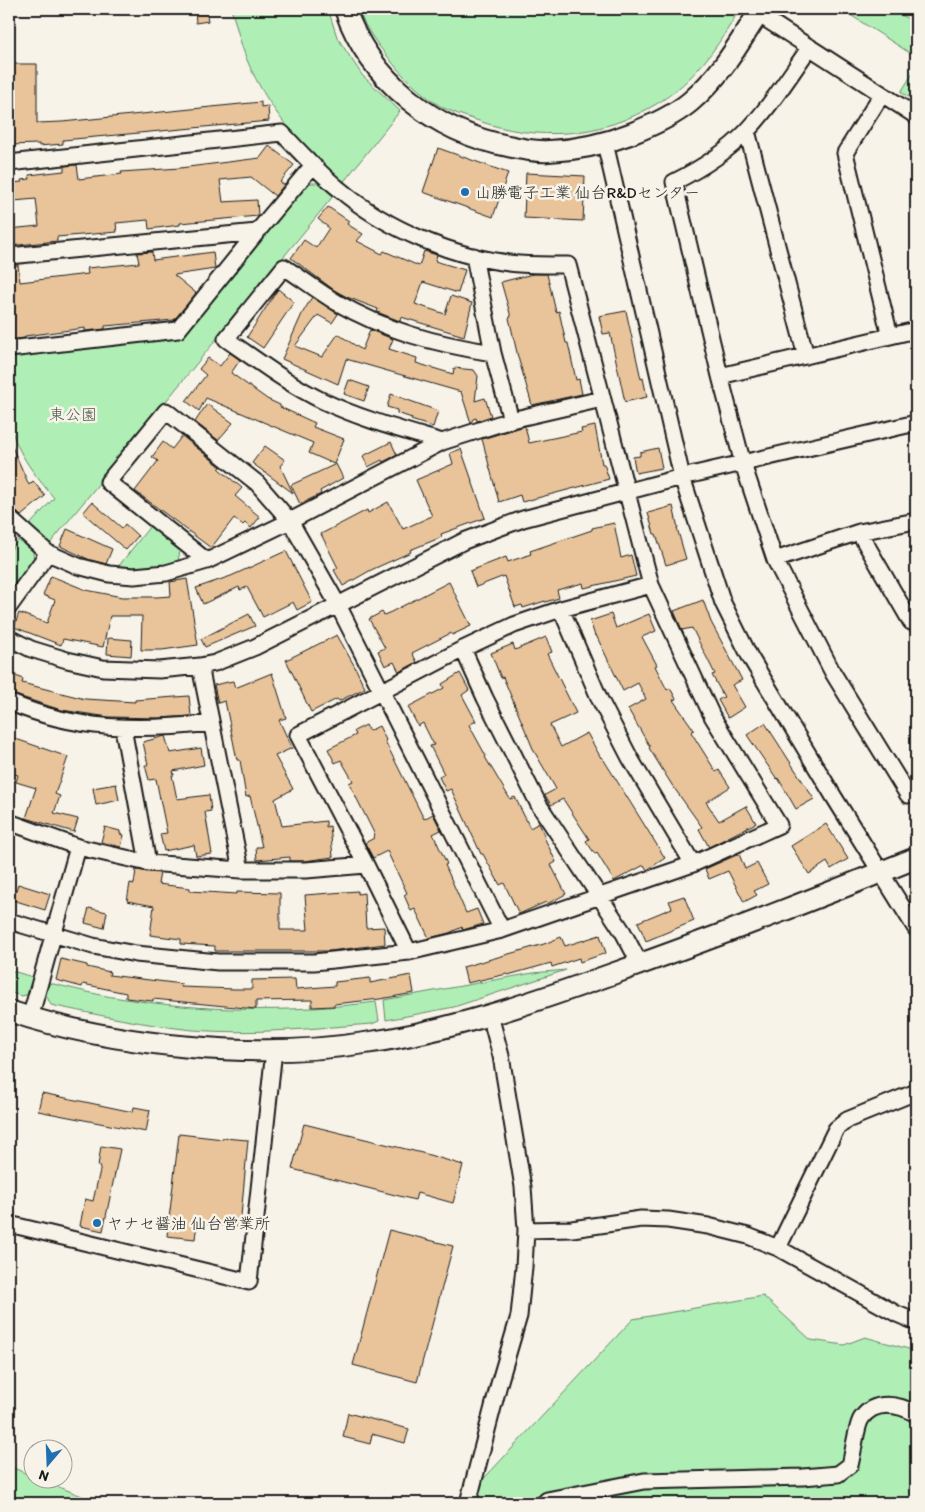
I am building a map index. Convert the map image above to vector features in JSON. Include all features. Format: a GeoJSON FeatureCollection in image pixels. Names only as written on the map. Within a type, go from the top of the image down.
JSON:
{"type":"FeatureCollection","features":[{"type":"Feature","properties":{"kind":"street"},"geometry":{"type":"LineString","coordinates":[[345,9],[361,43],[390,81],[422,111],[439,122],[486,142],[548,151],[605,143],[668,117],[690,102],[714,79],[736,51],[759,11],[810,47],[916,116]]}},
{"type":"Feature","properties":{"kind":"street"},"geometry":{"type":"LineString","coordinates":[[810,47],[770,104],[746,131],[718,156],[674,182],[743,464],[775,560],[833,673],[908,794],[916,790]]}},
{"type":"Feature","properties":{"kind":"street"},"geometry":{"type":"LineString","coordinates":[[882,94],[844,153],[890,336]]}},
{"type":"Feature","properties":{"kind":"street"},"geometry":{"type":"LineString","coordinates":[[746,131],[806,356]]}},
{"type":"Feature","properties":{"kind":"street"},"geometry":{"type":"LineString","coordinates":[[9,163],[282,133],[338,189],[380,218],[427,241],[474,256],[517,264],[568,265],[651,586],[712,716],[779,825],[693,864],[502,930],[409,952],[314,962],[218,962],[136,954],[93,946],[9,920]]}},
{"type":"Feature","properties":{"kind":"street"},"geometry":{"type":"LineString","coordinates":[[605,143],[682,477],[724,603],[750,657],[916,929]]}},
{"type":"Feature","properties":{"kind":"street"},"geometry":{"type":"LineString","coordinates":[[9,349],[178,330],[313,165]]}},
{"type":"Feature","properties":{"kind":"street"},"geometry":{"type":"LineString","coordinates":[[9,256],[257,232]]}},
{"type":"Feature","properties":{"kind":"street"},"geometry":{"type":"LineString","coordinates":[[474,256],[493,353],[512,420]]}},
{"type":"Feature","properties":{"kind":"street"},"geometry":{"type":"LineString","coordinates":[[442,442],[365,418],[323,401],[287,381],[226,339],[284,267],[335,301],[371,320],[425,340],[493,353]]}},
{"type":"Feature","properties":{"kind":"street"},"geometry":{"type":"LineString","coordinates":[[720,376],[916,330]]}},
{"type":"Feature","properties":{"kind":"street"},"geometry":{"type":"LineString","coordinates":[[9,518],[48,553],[78,566],[109,574],[134,576],[166,573],[207,560],[290,521],[442,442],[512,420],[602,399]]}},
{"type":"Feature","properties":{"kind":"street"},"geometry":{"type":"LineString","coordinates":[[207,560],[108,482],[166,412],[257,483],[290,521],[338,605],[502,930]]}},
{"type":"Feature","properties":{"kind":"street"},"geometry":{"type":"LineString","coordinates":[[9,638],[31,649],[102,668],[159,670],[215,663],[254,647],[464,541],[523,519],[682,477],[916,423]]}},
{"type":"Feature","properties":{"kind":"street"},"geometry":{"type":"LineString","coordinates":[[775,560],[859,532],[916,521]]}},
{"type":"Feature","properties":{"kind":"street"},"geometry":{"type":"LineString","coordinates":[[859,532],[914,625]]}},
{"type":"Feature","properties":{"kind":"street"},"geometry":{"type":"LineString","coordinates":[[9,606],[48,553]]}},
{"type":"Feature","properties":{"kind":"street"},"geometry":{"type":"LineString","coordinates":[[409,952],[298,735],[463,648],[514,625],[561,609],[651,586]]}},
{"type":"Feature","properties":{"kind":"street"},"geometry":{"type":"LineString","coordinates":[[561,609],[600,700],[626,750],[693,864]]}},
{"type":"Feature","properties":{"kind":"street"},"geometry":{"type":"LineString","coordinates":[[463,648],[485,698],[539,805],[623,932],[640,964]]}},
{"type":"Feature","properties":{"kind":"street"},"geometry":{"type":"LineString","coordinates":[[200,666],[241,870]]}},
{"type":"Feature","properties":{"kind":"street"},"geometry":{"type":"LineString","coordinates":[[9,702],[41,714],[85,724],[123,728],[170,728],[211,723]]}},
{"type":"Feature","properties":{"kind":"street"},"geometry":{"type":"LineString","coordinates":[[123,728],[148,863]]}},
{"type":"Feature","properties":{"kind":"street"},"geometry":{"type":"LineString","coordinates":[[9,822],[78,847],[148,863],[241,870],[306,870],[366,865]]}},
{"type":"Feature","properties":{"kind":"street"},"geometry":{"type":"LineString","coordinates":[[30,1018],[78,847]]}},
{"type":"Feature","properties":{"kind":"street"},"geometry":{"type":"LineString","coordinates":[[9,1010],[30,1018],[107,1035],[190,1047],[274,1050],[364,1044],[401,1037],[530,1003],[751,924],[916,858]]}},
{"type":"Feature","properties":{"kind":"street"},"geometry":{"type":"LineString","coordinates":[[468,1503],[519,1316],[526,1230],[523,1187],[503,1065],[490,1015]]}},
{"type":"Feature","properties":{"kind":"street"},"geometry":{"type":"LineString","coordinates":[[9,1224],[249,1282],[274,1050]]}},
{"type":"Feature","properties":{"kind":"street"},"geometry":{"type":"LineString","coordinates":[[778,1248],[836,1129],[847,1120],[916,1092]]}},
{"type":"Feature","properties":{"kind":"street"},"geometry":{"type":"LineString","coordinates":[[526,1230],[572,1229],[641,1219],[668,1220],[708,1226],[778,1248],[897,1314],[916,1322]]}},
{"type":"Feature","properties":{"kind":"street"},"geometry":{"type":"LineString","coordinates":[[544,1503],[547,1500],[644,1481],[803,1477],[838,1474],[850,1465],[860,1420],[872,1408],[892,1404],[916,1414]]}},
{"type":"Feature","properties":{"kind":"green space"},"geometry":{"type":"Polygon","coordinates":[[[231,9],[328,9],[337,37],[362,75],[400,111],[342,184],[300,142],[265,95],[245,54],[231,9]]]}},
{"type":"Feature","properties":{"kind":"green space"},"geometry":{"type":"Polygon","coordinates":[[[358,9],[739,10],[714,50],[694,74],[658,103],[614,124],[591,130],[545,134],[499,127],[440,106],[418,90],[393,64],[371,34],[358,9]]]}},
{"type":"Feature","properties":{"kind":"green space"},"geometry":{"type":"Polygon","coordinates":[[[841,9],[892,9],[916,24],[916,57],[841,9]]]}},
{"type":"Feature","properties":{"kind":"green space"},"geometry":{"type":"Polygon","coordinates":[[[916,68],[916,102],[901,92],[916,68]]]}},
{"type":"Feature","properties":{"kind":"green space","name":"東公園"},"geometry":{"type":"Polygon","coordinates":[[[305,183],[318,183],[334,195],[48,546],[27,528],[54,498],[26,461],[15,441],[9,418],[8,404],[9,357],[181,337],[305,183]]]}},
{"type":"Feature","properties":{"kind":"green space"},"geometry":{"type":"Polygon","coordinates":[[[150,526],[180,550],[178,562],[149,567],[118,567],[150,526]]]}},
{"type":"Feature","properties":{"kind":"green space"},"geometry":{"type":"Polygon","coordinates":[[[18,540],[33,551],[34,563],[9,594],[9,552],[18,540]]]}},
{"type":"Feature","properties":{"kind":"green space"},"geometry":{"type":"Polygon","coordinates":[[[9,970],[36,978],[31,994],[21,996],[9,992],[9,970]]]}},
{"type":"Feature","properties":{"kind":"green space"},"geometry":{"type":"Polygon","coordinates":[[[566,970],[454,1007],[386,1020],[384,1000],[533,973],[566,970]]]}},
{"type":"Feature","properties":{"kind":"green space"},"geometry":{"type":"Polygon","coordinates":[[[49,983],[110,997],[151,1003],[215,1008],[312,1008],[376,1002],[379,1021],[372,1024],[238,1032],[175,1028],[139,1023],[51,1005],[46,995],[49,983]]]}},
{"type":"Feature","properties":{"kind":"green space"},"geometry":{"type":"Polygon","coordinates":[[[763,1296],[811,1340],[844,1345],[865,1337],[916,1351],[916,1503],[461,1503],[633,1319],[763,1296]]]}},
{"type":"Feature","properties":{"kind":"green space"},"geometry":{"type":"Polygon","coordinates":[[[9,1466],[22,1472],[22,1490],[67,1490],[100,1503],[9,1503],[9,1466]]]}},
{"type":"Feature","properties":{"kind":"building"},"geometry":{"type":"Polygon","coordinates":[[[195,9],[206,9],[208,21],[196,23],[195,9]]]}},
{"type":"Feature","properties":{"kind":"building"},"geometry":{"type":"Polygon","coordinates":[[[9,64],[37,64],[37,123],[261,102],[261,107],[268,106],[269,121],[63,140],[63,144],[39,146],[39,144],[9,145],[9,64]]]}},
{"type":"Feature","properties":{"kind":"building"},"geometry":{"type":"Polygon","coordinates":[[[269,146],[294,165],[280,182],[284,185],[275,196],[251,177],[220,180],[223,202],[257,200],[258,216],[180,223],[180,225],[149,229],[148,220],[116,223],[117,232],[57,237],[57,241],[9,246],[9,229],[39,226],[36,199],[14,201],[12,183],[30,179],[29,175],[64,171],[64,166],[77,165],[79,179],[122,174],[121,172],[180,168],[260,158],[269,146]]]}},
{"type":"Feature","properties":{"kind":"building"},"geometry":{"type":"Polygon","coordinates":[[[438,148],[508,173],[493,217],[423,192],[438,148]]]}},
{"type":"Feature","properties":{"kind":"building"},"geometry":{"type":"Polygon","coordinates":[[[526,173],[585,176],[583,221],[524,218],[526,173]]]}},
{"type":"Feature","properties":{"kind":"building"},"geometry":{"type":"Polygon","coordinates":[[[328,207],[349,221],[347,224],[363,234],[357,241],[382,254],[384,251],[419,266],[424,251],[437,255],[435,261],[465,270],[458,293],[423,282],[415,304],[445,314],[451,296],[472,303],[464,336],[401,317],[400,321],[377,312],[378,309],[334,290],[291,258],[304,240],[316,248],[329,228],[318,219],[328,207]]]}},
{"type":"Feature","properties":{"kind":"building"},"geometry":{"type":"Polygon","coordinates":[[[152,252],[153,260],[213,252],[215,269],[174,275],[196,293],[174,320],[105,326],[105,329],[85,331],[85,328],[9,340],[9,265],[18,265],[20,282],[88,274],[87,268],[139,263],[137,253],[152,252]]]}},
{"type":"Feature","properties":{"kind":"building"},"geometry":{"type":"Polygon","coordinates":[[[533,274],[547,274],[556,312],[559,311],[576,380],[579,379],[582,394],[532,405],[518,357],[509,318],[511,317],[501,282],[533,274]]]}},
{"type":"Feature","properties":{"kind":"building"},"geometry":{"type":"Polygon","coordinates":[[[278,289],[294,302],[263,348],[247,337],[278,289]]]}},
{"type":"Feature","properties":{"kind":"building"},"geometry":{"type":"Polygon","coordinates":[[[312,297],[338,314],[332,323],[318,315],[295,346],[322,357],[338,334],[362,350],[370,330],[393,339],[389,349],[417,358],[416,363],[453,374],[454,368],[474,370],[478,376],[475,401],[485,398],[491,416],[477,421],[476,418],[473,419],[471,423],[461,392],[346,359],[338,384],[282,359],[302,314],[312,297]]]}},
{"type":"Feature","properties":{"kind":"building"},"geometry":{"type":"Polygon","coordinates":[[[626,311],[641,379],[643,378],[647,397],[625,402],[610,333],[603,334],[599,316],[626,311]]]}},
{"type":"Feature","properties":{"kind":"building"},"geometry":{"type":"Polygon","coordinates":[[[230,353],[240,360],[231,373],[267,399],[280,405],[280,407],[315,423],[313,427],[344,439],[334,464],[309,453],[313,443],[206,398],[199,411],[186,401],[206,375],[199,369],[208,358],[220,366],[230,353]]]}},
{"type":"Feature","properties":{"kind":"building"},"geometry":{"type":"Polygon","coordinates":[[[349,380],[369,387],[364,401],[344,394],[349,380]]]}},
{"type":"Feature","properties":{"kind":"building"},"geometry":{"type":"Polygon","coordinates":[[[391,394],[438,411],[433,427],[411,420],[412,418],[387,407],[391,394]]]}},
{"type":"Feature","properties":{"kind":"building"},"geometry":{"type":"Polygon","coordinates":[[[207,404],[233,423],[218,440],[195,422],[207,404]]]}},
{"type":"Feature","properties":{"kind":"building"},"geometry":{"type":"Polygon","coordinates":[[[525,426],[529,443],[582,432],[581,429],[595,426],[602,464],[604,464],[609,479],[522,502],[520,495],[499,502],[482,439],[525,426]]]}},
{"type":"Feature","properties":{"kind":"building"},"geometry":{"type":"Polygon","coordinates":[[[182,436],[221,467],[219,469],[242,488],[235,496],[260,517],[251,528],[234,518],[211,548],[135,491],[158,461],[152,457],[163,442],[172,449],[182,436]]]}},
{"type":"Feature","properties":{"kind":"building"},"geometry":{"type":"Polygon","coordinates":[[[9,440],[29,485],[33,481],[45,496],[21,516],[9,504],[9,440]]]}},
{"type":"Feature","properties":{"kind":"building"},"geometry":{"type":"Polygon","coordinates":[[[391,442],[397,455],[368,467],[363,456],[391,442]]]}},
{"type":"Feature","properties":{"kind":"building"},"geometry":{"type":"Polygon","coordinates":[[[265,446],[285,460],[280,466],[293,493],[252,463],[265,446]]]}},
{"type":"Feature","properties":{"kind":"building"},"geometry":{"type":"Polygon","coordinates":[[[658,448],[662,468],[636,473],[633,457],[640,456],[640,452],[658,448]]]}},
{"type":"Feature","properties":{"kind":"building"},"geometry":{"type":"Polygon","coordinates":[[[461,449],[485,518],[441,534],[442,537],[410,550],[411,552],[371,570],[343,586],[334,570],[338,568],[321,534],[367,510],[368,513],[388,502],[403,529],[432,516],[416,480],[453,464],[450,453],[461,449]]]}},
{"type":"Feature","properties":{"kind":"building"},"geometry":{"type":"Polygon","coordinates":[[[336,464],[343,478],[320,491],[321,494],[300,504],[291,485],[336,464]]]}},
{"type":"Feature","properties":{"kind":"building"},"geometry":{"type":"Polygon","coordinates":[[[92,502],[122,528],[125,524],[138,536],[126,550],[83,513],[92,502]]]}},
{"type":"Feature","properties":{"kind":"building"},"geometry":{"type":"Polygon","coordinates":[[[673,506],[686,559],[666,565],[648,513],[673,506]]]}},
{"type":"Feature","properties":{"kind":"building"},"geometry":{"type":"Polygon","coordinates":[[[614,523],[621,558],[631,555],[636,576],[584,588],[583,583],[557,590],[559,598],[523,608],[522,605],[515,607],[504,576],[476,587],[470,571],[506,557],[508,562],[531,554],[530,551],[592,530],[592,528],[614,523]]]}},
{"type":"Feature","properties":{"kind":"building"},"geometry":{"type":"Polygon","coordinates":[[[67,529],[112,549],[106,564],[90,560],[60,546],[67,529]]]}},
{"type":"Feature","properties":{"kind":"building"},"geometry":{"type":"Polygon","coordinates":[[[286,551],[312,602],[297,610],[293,602],[263,617],[247,587],[240,590],[239,587],[203,604],[196,588],[231,576],[286,551]]]}},
{"type":"Feature","properties":{"kind":"building"},"geometry":{"type":"Polygon","coordinates":[[[51,576],[86,590],[122,597],[171,596],[170,582],[187,579],[198,645],[162,650],[141,650],[142,616],[110,616],[103,647],[63,639],[61,645],[14,627],[19,613],[47,623],[55,600],[43,595],[51,576]]]}},
{"type":"Feature","properties":{"kind":"building"},"geometry":{"type":"Polygon","coordinates":[[[449,582],[471,626],[452,635],[451,633],[412,653],[417,662],[399,672],[394,662],[385,666],[378,651],[385,648],[369,619],[382,612],[384,615],[391,612],[449,582]]]}},
{"type":"Feature","properties":{"kind":"building"},"geometry":{"type":"Polygon","coordinates":[[[703,600],[711,622],[742,680],[732,685],[745,707],[728,718],[718,700],[724,697],[712,675],[715,674],[692,628],[682,630],[674,611],[703,600]]]}},
{"type":"Feature","properties":{"kind":"building"},"geometry":{"type":"Polygon","coordinates":[[[249,614],[255,626],[205,647],[201,639],[249,614]]]}},
{"type":"Feature","properties":{"kind":"building"},"geometry":{"type":"Polygon","coordinates":[[[611,614],[616,628],[649,614],[656,631],[642,637],[657,665],[655,666],[667,690],[670,688],[676,699],[673,700],[694,730],[691,732],[716,772],[719,770],[730,787],[706,802],[719,821],[746,806],[756,823],[709,847],[699,829],[702,827],[672,785],[628,709],[646,699],[638,683],[623,691],[595,636],[590,621],[611,614]]]}},
{"type":"Feature","properties":{"kind":"building"},"geometry":{"type":"Polygon","coordinates":[[[337,635],[365,688],[311,712],[286,660],[337,635]]]}},
{"type":"Feature","properties":{"kind":"building"},"geometry":{"type":"Polygon","coordinates":[[[546,637],[552,652],[547,654],[576,713],[550,725],[561,747],[587,733],[665,858],[647,870],[644,865],[614,881],[597,853],[595,854],[586,841],[589,839],[563,799],[551,805],[545,795],[556,789],[534,751],[491,653],[513,644],[515,650],[546,637]]]}},
{"type":"Feature","properties":{"kind":"building"},"geometry":{"type":"Polygon","coordinates":[[[108,638],[132,640],[131,656],[107,654],[108,638]]]}},
{"type":"Feature","properties":{"kind":"building"},"geometry":{"type":"Polygon","coordinates":[[[9,673],[23,679],[22,683],[85,699],[135,702],[135,700],[189,696],[191,716],[159,718],[109,717],[61,710],[9,693],[9,673]]]}},
{"type":"Feature","properties":{"kind":"building"},"geometry":{"type":"Polygon","coordinates":[[[272,673],[286,718],[279,720],[292,748],[275,756],[293,789],[275,799],[282,826],[326,821],[326,827],[330,826],[333,857],[304,861],[290,861],[290,857],[257,860],[256,847],[262,847],[250,796],[246,797],[240,760],[237,760],[225,701],[218,703],[214,685],[233,681],[235,688],[272,673]]]}},
{"type":"Feature","properties":{"kind":"building"},"geometry":{"type":"Polygon","coordinates":[[[460,673],[469,690],[462,695],[476,721],[469,725],[485,757],[510,799],[515,797],[530,828],[539,823],[556,862],[551,865],[566,894],[547,904],[546,902],[519,914],[504,883],[500,885],[483,854],[481,854],[451,789],[446,791],[439,777],[444,774],[430,746],[434,745],[423,723],[418,726],[408,707],[444,688],[442,684],[460,673]]]}},
{"type":"Feature","properties":{"kind":"building"},"geometry":{"type":"Polygon","coordinates":[[[765,723],[814,799],[796,809],[778,778],[747,735],[765,723]]]}},
{"type":"Feature","properties":{"kind":"building"},"geometry":{"type":"Polygon","coordinates":[[[366,725],[369,731],[379,726],[424,819],[433,814],[441,830],[433,834],[466,913],[477,909],[483,924],[463,930],[462,927],[449,933],[429,938],[415,909],[411,911],[404,895],[407,893],[387,851],[373,858],[365,843],[374,838],[373,836],[375,835],[349,783],[353,781],[341,760],[335,763],[328,749],[356,735],[354,731],[366,725]]]}},
{"type":"Feature","properties":{"kind":"building"},"geometry":{"type":"Polygon","coordinates":[[[165,736],[170,753],[201,748],[204,765],[173,771],[174,775],[172,775],[177,799],[209,795],[211,811],[205,812],[212,854],[196,856],[194,845],[164,851],[160,834],[167,833],[156,779],[149,780],[145,765],[148,765],[143,742],[165,736]]]}},
{"type":"Feature","properties":{"kind":"building"},"geometry":{"type":"Polygon","coordinates":[[[13,738],[68,757],[55,794],[60,796],[54,813],[78,819],[74,832],[26,818],[36,788],[16,782],[18,775],[9,772],[12,758],[9,757],[9,748],[13,738]]]}},
{"type":"Feature","properties":{"kind":"building"},"geometry":{"type":"Polygon","coordinates":[[[116,784],[119,800],[96,805],[93,788],[116,784]]]}},
{"type":"Feature","properties":{"kind":"building"},"geometry":{"type":"Polygon","coordinates":[[[826,824],[848,859],[831,869],[827,862],[809,874],[791,846],[826,824]]]}},
{"type":"Feature","properties":{"kind":"building"},"geometry":{"type":"Polygon","coordinates":[[[105,827],[120,831],[120,834],[124,835],[121,847],[101,842],[105,827]]]}},
{"type":"Feature","properties":{"kind":"building"},"geometry":{"type":"Polygon","coordinates":[[[739,854],[745,869],[757,863],[768,884],[754,891],[757,895],[744,902],[728,871],[709,879],[705,869],[739,854]]]}},
{"type":"Feature","properties":{"kind":"building"},"geometry":{"type":"Polygon","coordinates":[[[136,870],[160,873],[158,884],[190,888],[190,891],[237,894],[237,892],[280,893],[280,930],[308,930],[305,895],[358,891],[358,894],[364,893],[366,928],[384,927],[385,944],[330,951],[215,951],[215,946],[181,944],[181,939],[150,935],[154,906],[127,901],[130,883],[134,884],[136,870]]]}},
{"type":"Feature","properties":{"kind":"building"},"geometry":{"type":"Polygon","coordinates":[[[18,884],[50,894],[45,910],[13,900],[18,884]]]}},
{"type":"Feature","properties":{"kind":"building"},"geometry":{"type":"Polygon","coordinates":[[[684,896],[694,921],[646,941],[638,922],[672,908],[669,901],[684,896]]]}},
{"type":"Feature","properties":{"kind":"building"},"geometry":{"type":"Polygon","coordinates":[[[89,908],[107,912],[104,928],[85,923],[89,908]]]}},
{"type":"Feature","properties":{"kind":"building"},"geometry":{"type":"Polygon","coordinates":[[[600,935],[606,953],[580,962],[579,958],[552,967],[551,963],[508,975],[467,983],[463,967],[544,944],[561,937],[565,946],[600,935]]]}},
{"type":"Feature","properties":{"kind":"building"},"geometry":{"type":"Polygon","coordinates":[[[61,959],[110,972],[109,975],[182,984],[181,987],[252,989],[252,980],[295,979],[296,989],[335,986],[335,982],[370,978],[370,983],[411,975],[414,993],[334,1004],[334,1006],[312,1007],[312,1000],[256,1001],[256,1009],[153,999],[153,1001],[126,998],[126,993],[83,984],[82,987],[56,980],[61,959]]]}},
{"type":"Feature","properties":{"kind":"building"},"geometry":{"type":"Polygon","coordinates":[[[42,1093],[133,1112],[134,1107],[150,1110],[146,1132],[38,1111],[42,1093]]]}},
{"type":"Feature","properties":{"kind":"building"},"geometry":{"type":"Polygon","coordinates":[[[304,1124],[463,1165],[453,1203],[417,1193],[415,1200],[292,1169],[304,1124]]]}},
{"type":"Feature","properties":{"kind":"building"},"geometry":{"type":"Polygon","coordinates":[[[179,1134],[248,1140],[240,1227],[197,1223],[195,1239],[167,1236],[179,1134]]]}},
{"type":"Feature","properties":{"kind":"building"},"geometry":{"type":"Polygon","coordinates":[[[101,1146],[120,1149],[103,1231],[80,1226],[85,1199],[93,1201],[101,1166],[98,1166],[101,1146]]]}},
{"type":"Feature","properties":{"kind":"building"},"geometry":{"type":"Polygon","coordinates":[[[389,1230],[453,1246],[417,1382],[353,1365],[389,1230]]]}},
{"type":"Feature","properties":{"kind":"building"},"geometry":{"type":"Polygon","coordinates":[[[348,1413],[409,1429],[405,1443],[372,1434],[370,1444],[343,1437],[348,1413]]]}},
{"type":"Feature","properties":{"kind":"place","name":"山勝電子工業 仙台R&Dセンター"},"geometry":{"type":"Point","coordinates":[465,192]}},
{"type":"Feature","properties":{"kind":"place","name":"ヤナセ醤油 仙台営業所"},"geometry":{"type":"Point","coordinates":[97,1223]}}]}
